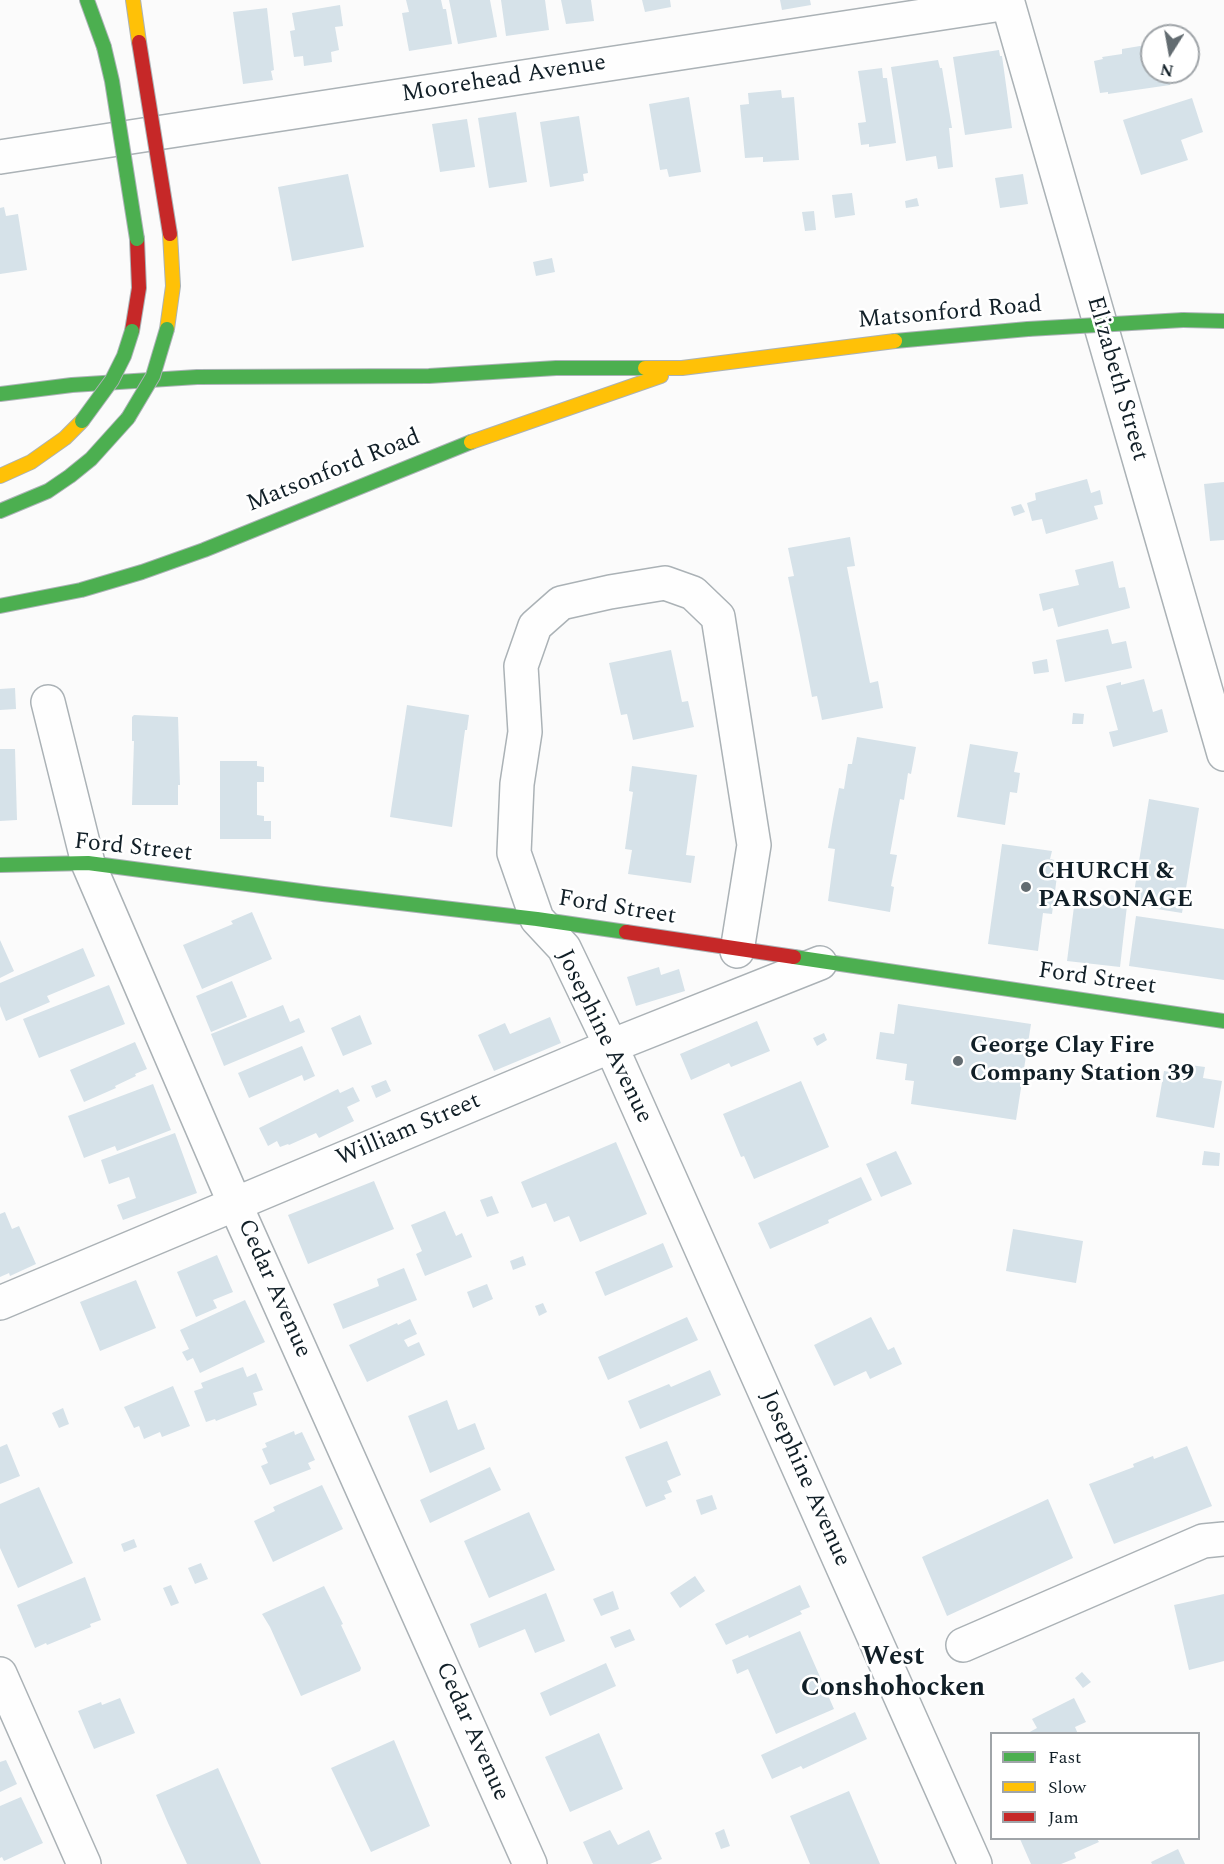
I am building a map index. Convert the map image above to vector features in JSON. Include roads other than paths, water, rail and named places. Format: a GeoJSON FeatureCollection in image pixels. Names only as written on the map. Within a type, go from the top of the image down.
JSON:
{"type":"FeatureCollection","features":[{"type":"Feature","properties":{"kind":"main road"},"geometry":{"type":"LineString","coordinates":[[0,476],[31,462],[65,438],[82,421],[112,380],[124,356],[132,331],[139,288],[137,239],[112,81],[104,47],[87,0]]}},
{"type":"Feature","properties":{"kind":"main road"},"geometry":{"type":"LineString","coordinates":[[0,511],[48,491],[91,459],[128,418],[153,376],[167,329],[173,286],[170,234],[133,0]]}},
{"type":"Feature","properties":{"kind":"main road","name":"Matsonford Road"},"geometry":{"type":"LineString","coordinates":[[0,394],[72,385],[197,377],[429,376],[556,368],[682,368],[881,342],[1028,329],[1183,320],[1224,321]]}},
{"type":"Feature","properties":{"kind":"main road","name":"Matsonford Road"},"geometry":{"type":"LineString","coordinates":[[0,606],[81,590],[142,572],[204,550],[485,436],[563,411],[682,368]]}},
{"type":"Feature","properties":{"kind":"main road","name":"Ford Street"},"geometry":{"type":"LineString","coordinates":[[0,865],[88,863],[537,919],[738,951],[1224,1022]]}},
{"type":"Feature","properties":{"kind":"street","name":"Moorehead Avenue"},"geometry":{"type":"LineString","coordinates":[[0,157],[1008,3]]}},
{"type":"Feature","properties":{"kind":"street","name":"Elizabeth Street"},"geometry":{"type":"LineString","coordinates":[[1008,3],[1224,754]]}},
{"type":"Feature","properties":{"kind":"street","name":"Josephine Avenue"},"geometry":{"type":"LineString","coordinates":[[738,951],[754,845],[718,617],[693,593],[665,583],[561,603],[535,626],[521,666],[525,732],[517,784],[514,854],[537,919],[564,948],[611,1046],[975,1864]]}},
{"type":"Feature","properties":{"kind":"street","name":"Cedar Avenue"},"geometry":{"type":"LineString","coordinates":[[48,702],[88,863],[235,1204],[530,1864]]}},
{"type":"Feature","properties":{"kind":"street","name":"William Street"},"geometry":{"type":"LineString","coordinates":[[0,1303],[611,1046],[820,963]]}},
{"type":"Feature","properties":{"kind":"street"},"geometry":{"type":"LineString","coordinates":[[963,1645],[1203,1541],[1224,1539]]}},
{"type":"Feature","properties":{"kind":"street"},"geometry":{"type":"LineString","coordinates":[[0,1674],[84,1864]]}},
{"type":"Feature","properties":{"kind":"place","name":"CHURCH & PARSONAGE"},"geometry":{"type":"Point","coordinates":[1026,887]}},
{"type":"Feature","properties":{"kind":"place","name":"George Clay Fire Company Station 39"},"geometry":{"type":"Point","coordinates":[958,1061]}},
{"type":"Feature","properties":{"kind":"district","name":"West Conshohocken"},"geometry":{"type":"Point","coordinates":[893,1674]}}]}
